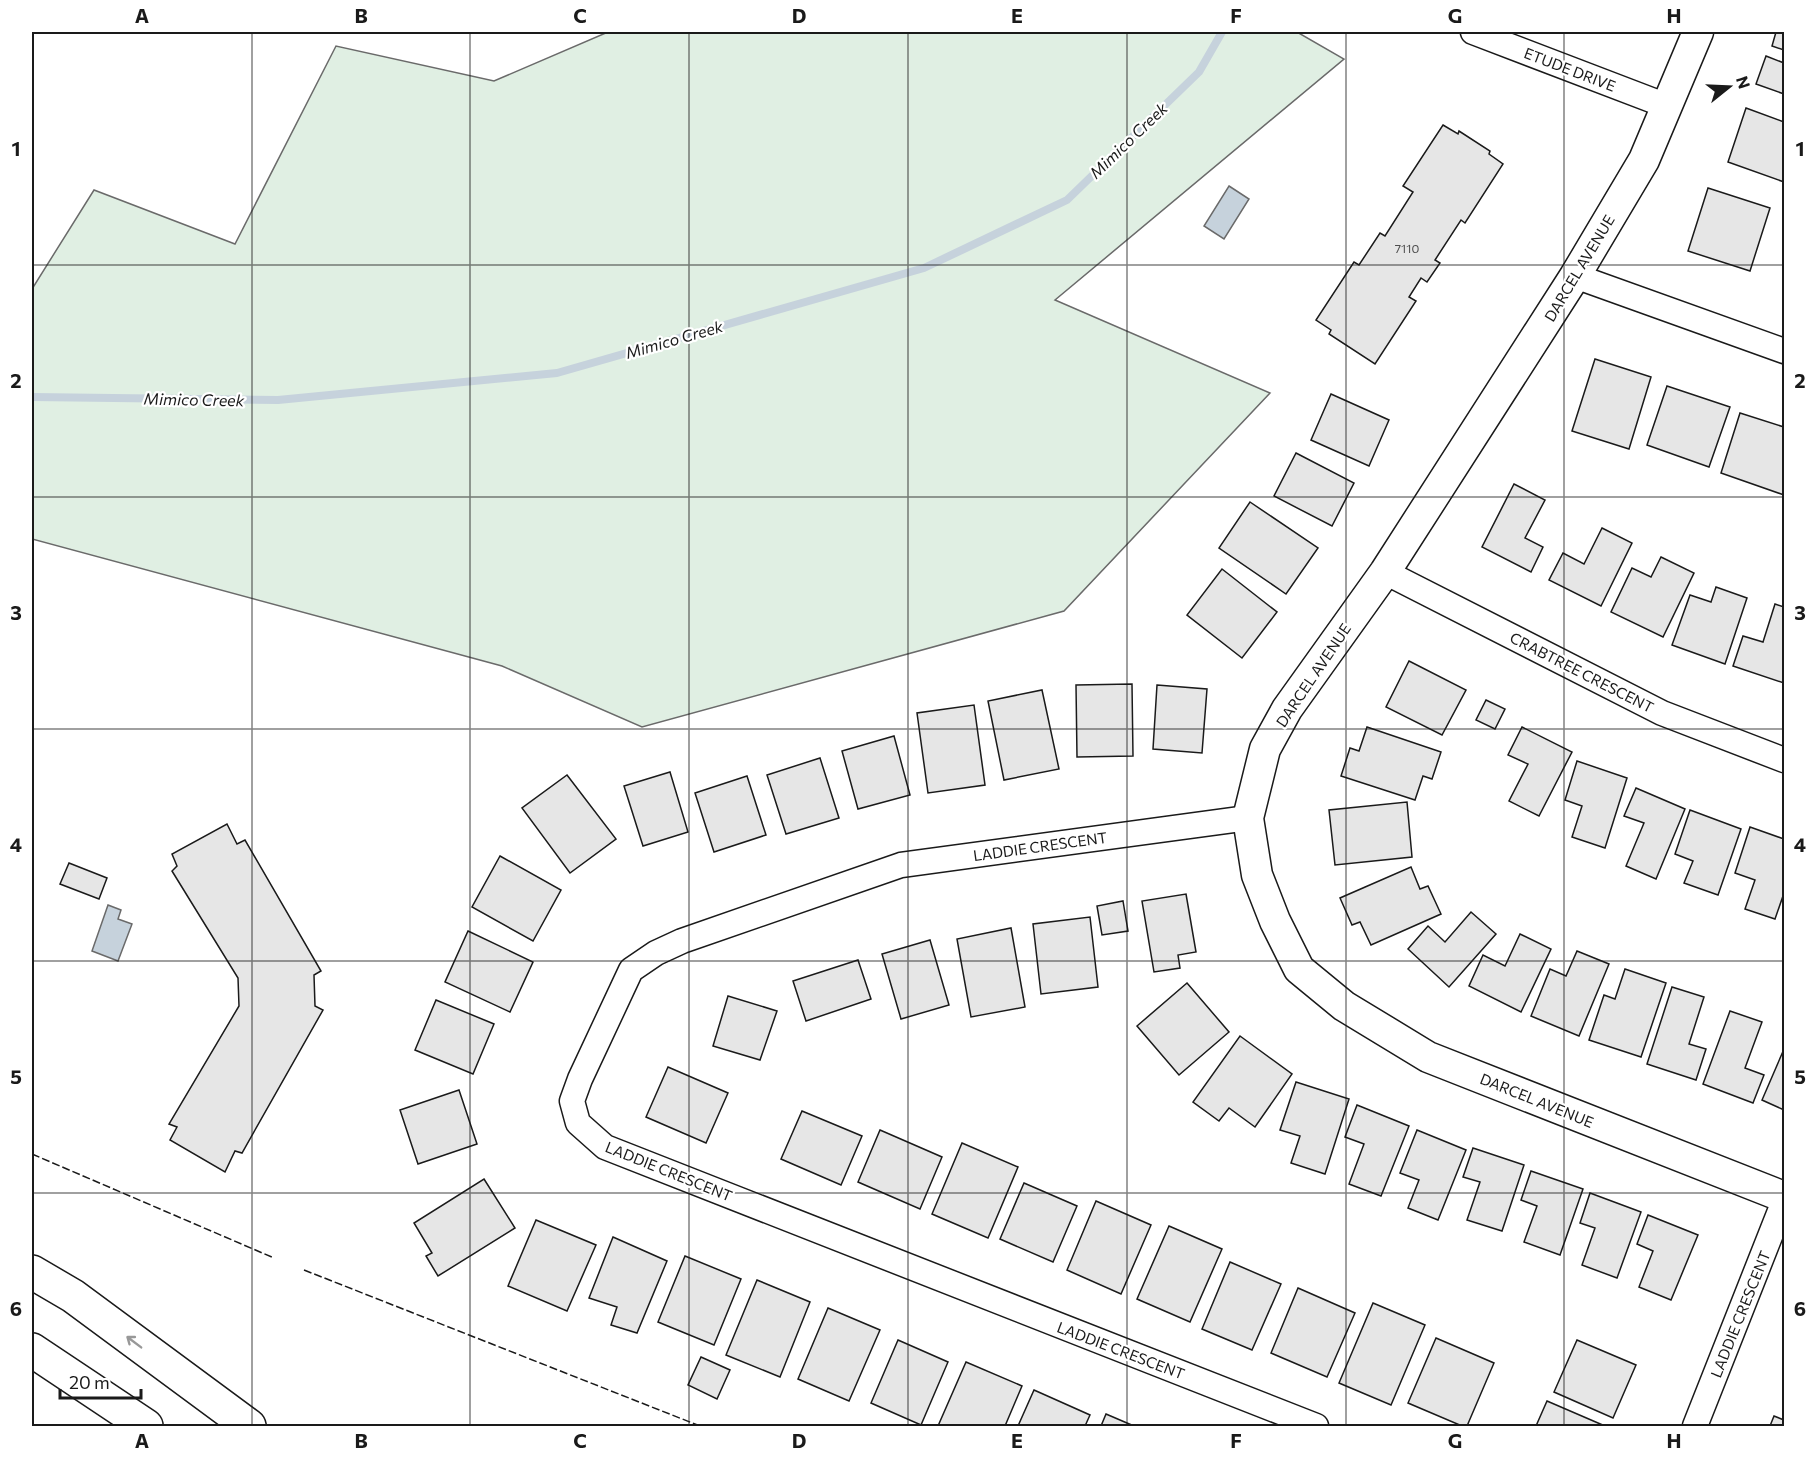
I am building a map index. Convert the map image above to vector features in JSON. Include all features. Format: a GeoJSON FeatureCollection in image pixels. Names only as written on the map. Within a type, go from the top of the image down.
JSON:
{"type":"FeatureCollection","features":[{"type":"Feature","properties":{"kind":"main road"},"geometry":{"type":"LineString","coordinates":[[32,1272],[73,1296],[249,1426]]}},
{"type":"Feature","properties":{"kind":"main road"},"geometry":{"type":"LineString","coordinates":[[32,1350],[146,1426]]}},
{"type":"Feature","properties":{"kind":"street","name":"ETUDE DRIVE"},"geometry":{"type":"LineString","coordinates":[[1473,32],[1667,106]]}},
{"type":"Feature","properties":{"kind":"street","name":"DARCEL AVENUE"},"geometry":{"type":"LineString","coordinates":[[1698,32],[1644,160],[1575,276],[1385,572],[1287,709],[1265,749],[1248,818],[1257,875],[1275,921],[1299,969],[1344,1006],[1428,1057],[1785,1199]]}},
{"type":"Feature","properties":{"kind":"street"},"geometry":{"type":"LineString","coordinates":[[1575,276],[1785,351]]}},
{"type":"Feature","properties":{"kind":"street","name":"CRABTREE CRESCENT"},"geometry":{"type":"LineString","coordinates":[[1385,572],[1662,713],[1785,760]]}},
{"type":"Feature","properties":{"kind":"street","name":"LADDIE CRESCENT"},"geometry":{"type":"LineString","coordinates":[[1248,818],[901,865],[682,941],[656,953],[632,969],[580,1079],[572,1101],[578,1123],[605,1148],[1316,1426]]}},
{"type":"Feature","properties":{"kind":"street","name":"LADDIE CRESCENT"},"geometry":{"type":"LineString","coordinates":[[1695,1426],[1785,1199]]}},
{"type":"Feature","properties":{"kind":"green space"},"geometry":{"type":"Polygon","coordinates":[[[608,32],[1297,32],[1344,59],[1055,300],[1270,393],[1064,611],[642,727],[502,666],[32,539],[32,289],[94,190],[235,244],[336,46],[494,81],[608,32]]]}},
{"type":"Feature","properties":{"kind":"shaded area"},"geometry":{"type":"Polygon","coordinates":[[[1229,186],[1249,199],[1224,239],[1204,226],[1229,186]]]}},
{"type":"Feature","properties":{"kind":"shaded area"},"geometry":{"type":"Polygon","coordinates":[[[108,905],[121,910],[118,919],[132,924],[118,961],[92,951],[108,905]]]}},
{"type":"Feature","properties":{"kind":"building"},"geometry":{"type":"Polygon","coordinates":[[[1776,32],[1784,32],[1784,50],[1772,46],[1776,32]]]}},
{"type":"Feature","properties":{"kind":"building"},"geometry":{"type":"Polygon","coordinates":[[[1766,56],[1784,63],[1784,94],[1756,84],[1766,56]]]}},
{"type":"Feature","properties":{"kind":"building"},"geometry":{"type":"Polygon","coordinates":[[[1746,108],[1784,122],[1784,182],[1728,162],[1746,108]]]}},
{"type":"Feature","properties":{"kind":"building"},"geometry":{"type":"Polygon","coordinates":[[[1443,125],[1458,134],[1459,131],[1490,151],[1489,154],[1503,164],[1465,223],[1461,220],[1435,260],[1440,263],[1427,282],[1421,278],[1409,297],[1416,301],[1375,364],[1329,334],[1331,330],[1316,320],[1354,262],[1359,265],[1380,233],[1385,236],[1413,192],[1403,186],[1443,125]]]}},
{"type":"Feature","properties":{"kind":"building"},"geometry":{"type":"Polygon","coordinates":[[[1708,188],[1770,208],[1750,271],[1688,251],[1708,188]]]}},
{"type":"Feature","properties":{"kind":"building"},"geometry":{"type":"Polygon","coordinates":[[[1595,359],[1651,377],[1629,449],[1572,431],[1595,359]]]}},
{"type":"Feature","properties":{"kind":"building"},"geometry":{"type":"Polygon","coordinates":[[[1667,386],[1730,407],[1709,467],[1647,445],[1667,386]]]}},
{"type":"Feature","properties":{"kind":"building"},"geometry":{"type":"Polygon","coordinates":[[[1331,394],[1389,420],[1369,466],[1311,440],[1331,394]]]}},
{"type":"Feature","properties":{"kind":"building"},"geometry":{"type":"Polygon","coordinates":[[[1740,413],[1784,427],[1784,495],[1721,473],[1740,413]]]}},
{"type":"Feature","properties":{"kind":"building"},"geometry":{"type":"Polygon","coordinates":[[[1296,453],[1354,483],[1332,526],[1274,496],[1296,453]]]}},
{"type":"Feature","properties":{"kind":"building"},"geometry":{"type":"Polygon","coordinates":[[[1514,484],[1545,500],[1525,538],[1543,547],[1531,572],[1482,547],[1514,484]]]}},
{"type":"Feature","properties":{"kind":"building"},"geometry":{"type":"Polygon","coordinates":[[[1250,502],[1318,548],[1286,594],[1219,548],[1250,502]]]}},
{"type":"Feature","properties":{"kind":"building"},"geometry":{"type":"Polygon","coordinates":[[[1602,528],[1632,543],[1601,606],[1549,580],[1563,553],[1584,564],[1602,528]]]}},
{"type":"Feature","properties":{"kind":"building"},"geometry":{"type":"Polygon","coordinates":[[[1661,557],[1694,573],[1663,637],[1611,612],[1632,568],[1651,577],[1661,557]]]}},
{"type":"Feature","properties":{"kind":"building"},"geometry":{"type":"Polygon","coordinates":[[[1222,569],[1277,612],[1242,658],[1187,615],[1222,569]]]}},
{"type":"Feature","properties":{"kind":"building"},"geometry":{"type":"Polygon","coordinates":[[[1716,587],[1747,598],[1725,664],[1672,645],[1690,595],[1711,602],[1716,587]]]}},
{"type":"Feature","properties":{"kind":"building"},"geometry":{"type":"Polygon","coordinates":[[[1775,604],[1784,607],[1784,683],[1733,666],[1743,636],[1763,642],[1775,604]]]}},
{"type":"Feature","properties":{"kind":"building"},"geometry":{"type":"Polygon","coordinates":[[[1409,661],[1466,690],[1442,735],[1386,707],[1409,661]]]}},
{"type":"Feature","properties":{"kind":"building"},"geometry":{"type":"Polygon","coordinates":[[[1132,684],[1133,756],[1077,757],[1076,685],[1132,684]]]}},
{"type":"Feature","properties":{"kind":"building"},"geometry":{"type":"Polygon","coordinates":[[[1157,685],[1207,689],[1202,753],[1153,749],[1157,685]]]}},
{"type":"Feature","properties":{"kind":"building"},"geometry":{"type":"Polygon","coordinates":[[[1042,690],[1059,769],[1004,780],[988,701],[1042,690]]]}},
{"type":"Feature","properties":{"kind":"building"},"geometry":{"type":"Polygon","coordinates":[[[1486,700],[1505,709],[1495,729],[1476,720],[1486,700]]]}},
{"type":"Feature","properties":{"kind":"building"},"geometry":{"type":"Polygon","coordinates":[[[974,705],[985,785],[928,793],[917,713],[974,705]]]}},
{"type":"Feature","properties":{"kind":"building"},"geometry":{"type":"Polygon","coordinates":[[[1367,727],[1441,752],[1432,779],[1423,776],[1415,800],[1341,776],[1350,748],[1359,751],[1367,727]]]}},
{"type":"Feature","properties":{"kind":"building"},"geometry":{"type":"Polygon","coordinates":[[[1522,727],[1572,752],[1539,816],[1509,801],[1528,764],[1508,755],[1522,727]]]}},
{"type":"Feature","properties":{"kind":"building"},"geometry":{"type":"Polygon","coordinates":[[[894,736],[910,795],[858,809],[842,751],[894,736]]]}},
{"type":"Feature","properties":{"kind":"building"},"geometry":{"type":"Polygon","coordinates":[[[820,758],[839,818],[786,834],[767,775],[820,758]]]}},
{"type":"Feature","properties":{"kind":"building"},"geometry":{"type":"Polygon","coordinates":[[[1577,761],[1627,778],[1605,848],[1572,837],[1582,806],[1565,800],[1577,761]]]}},
{"type":"Feature","properties":{"kind":"building"},"geometry":{"type":"Polygon","coordinates":[[[670,772],[688,832],[643,846],[624,786],[670,772]]]}},
{"type":"Feature","properties":{"kind":"building"},"geometry":{"type":"Polygon","coordinates":[[[567,775],[616,839],[570,873],[522,808],[567,775]]]}},
{"type":"Feature","properties":{"kind":"building"},"geometry":{"type":"Polygon","coordinates":[[[747,776],[766,835],[714,852],[695,793],[747,776]]]}},
{"type":"Feature","properties":{"kind":"building"},"geometry":{"type":"Polygon","coordinates":[[[1636,788],[1685,809],[1656,879],[1626,866],[1644,823],[1624,816],[1636,788]]]}},
{"type":"Feature","properties":{"kind":"building"},"geometry":{"type":"Polygon","coordinates":[[[1407,802],[1412,857],[1335,865],[1329,810],[1407,802]]]}},
{"type":"Feature","properties":{"kind":"building"},"geometry":{"type":"Polygon","coordinates":[[[1690,810],[1741,829],[1718,895],[1684,883],[1693,861],[1675,854],[1690,810]]]}},
{"type":"Feature","properties":{"kind":"building"},"geometry":{"type":"Polygon","coordinates":[[[227,824],[237,844],[245,840],[321,971],[314,975],[315,1006],[323,1010],[242,1153],[235,1151],[225,1172],[170,1140],[177,1127],[169,1124],[239,1006],[238,978],[172,871],[177,866],[172,854],[227,824]]]}},
{"type":"Feature","properties":{"kind":"building"},"geometry":{"type":"Polygon","coordinates":[[[1750,827],[1784,839],[1784,893],[1775,919],[1745,909],[1755,880],[1735,873],[1750,827]]]}},
{"type":"Feature","properties":{"kind":"building"},"geometry":{"type":"Polygon","coordinates":[[[500,856],[561,890],[533,941],[472,907],[500,856]]]}},
{"type":"Feature","properties":{"kind":"building"},"geometry":{"type":"Polygon","coordinates":[[[69,863],[107,878],[99,899],[60,884],[69,863]]]}},
{"type":"Feature","properties":{"kind":"building"},"geometry":{"type":"Polygon","coordinates":[[[1411,867],[1420,889],[1428,886],[1441,914],[1371,945],[1360,922],[1352,925],[1340,898],[1411,867]]]}},
{"type":"Feature","properties":{"kind":"building"},"geometry":{"type":"Polygon","coordinates":[[[1186,894],[1196,952],[1178,955],[1180,968],[1154,972],[1142,901],[1186,894]]]}},
{"type":"Feature","properties":{"kind":"building"},"geometry":{"type":"Polygon","coordinates":[[[1123,901],[1128,931],[1102,935],[1097,906],[1123,901]]]}},
{"type":"Feature","properties":{"kind":"building"},"geometry":{"type":"Polygon","coordinates":[[[1471,912],[1496,934],[1449,987],[1408,949],[1428,926],[1445,942],[1471,912]]]}},
{"type":"Feature","properties":{"kind":"building"},"geometry":{"type":"Polygon","coordinates":[[[1090,917],[1098,987],[1041,994],[1033,924],[1090,917]]]}},
{"type":"Feature","properties":{"kind":"building"},"geometry":{"type":"Polygon","coordinates":[[[1011,928],[1025,1007],[971,1017],[957,939],[1011,928]]]}},
{"type":"Feature","properties":{"kind":"building"},"geometry":{"type":"Polygon","coordinates":[[[468,931],[533,962],[510,1012],[445,982],[468,931]]]}},
{"type":"Feature","properties":{"kind":"building"},"geometry":{"type":"Polygon","coordinates":[[[1520,934],[1551,949],[1521,1012],[1469,986],[1483,955],[1505,966],[1520,934]]]}},
{"type":"Feature","properties":{"kind":"building"},"geometry":{"type":"Polygon","coordinates":[[[930,940],[949,1005],[901,1019],[882,954],[930,940]]]}},
{"type":"Feature","properties":{"kind":"building"},"geometry":{"type":"Polygon","coordinates":[[[1577,951],[1609,964],[1579,1036],[1531,1016],[1550,969],[1566,976],[1577,951]]]}},
{"type":"Feature","properties":{"kind":"building"},"geometry":{"type":"Polygon","coordinates":[[[858,960],[871,999],[806,1021],[793,981],[858,960]]]}},
{"type":"Feature","properties":{"kind":"building"},"geometry":{"type":"Polygon","coordinates":[[[1625,969],[1666,983],[1641,1057],[1589,1040],[1604,995],[1615,999],[1625,969]]]}},
{"type":"Feature","properties":{"kind":"building"},"geometry":{"type":"Polygon","coordinates":[[[1187,983],[1229,1032],[1179,1075],[1137,1026],[1187,983]]]}},
{"type":"Feature","properties":{"kind":"building"},"geometry":{"type":"Polygon","coordinates":[[[1672,987],[1704,997],[1689,1044],[1706,1049],[1696,1080],[1647,1064],[1672,987]]]}},
{"type":"Feature","properties":{"kind":"building"},"geometry":{"type":"Polygon","coordinates":[[[728,996],[777,1011],[760,1060],[713,1046],[728,996]]]}},
{"type":"Feature","properties":{"kind":"building"},"geometry":{"type":"Polygon","coordinates":[[[436,1000],[494,1024],[473,1074],[415,1050],[436,1000]]]}},
{"type":"Feature","properties":{"kind":"building"},"geometry":{"type":"Polygon","coordinates":[[[1730,1011],[1762,1022],[1745,1068],[1764,1075],[1753,1103],[1703,1084],[1730,1011]]]}},
{"type":"Feature","properties":{"kind":"building"},"geometry":{"type":"Polygon","coordinates":[[[1240,1036],[1292,1074],[1255,1127],[1229,1108],[1219,1121],[1193,1102],[1240,1036]]]}},
{"type":"Feature","properties":{"kind":"building"},"geometry":{"type":"Polygon","coordinates":[[[1784,1049],[1784,1110],[1762,1100],[1784,1049]]]}},
{"type":"Feature","properties":{"kind":"building"},"geometry":{"type":"Polygon","coordinates":[[[668,1067],[728,1093],[706,1143],[646,1117],[668,1067]]]}},
{"type":"Feature","properties":{"kind":"building"},"geometry":{"type":"Polygon","coordinates":[[[1296,1082],[1349,1099],[1325,1174],[1291,1163],[1300,1136],[1280,1130],[1296,1082]]]}},
{"type":"Feature","properties":{"kind":"building"},"geometry":{"type":"Polygon","coordinates":[[[459,1090],[477,1144],[418,1164],[400,1110],[459,1090]]]}},
{"type":"Feature","properties":{"kind":"building"},"geometry":{"type":"Polygon","coordinates":[[[1357,1105],[1409,1126],[1381,1196],[1349,1184],[1364,1144],[1345,1137],[1357,1105]]]}},
{"type":"Feature","properties":{"kind":"building"},"geometry":{"type":"Polygon","coordinates":[[[802,1111],[862,1136],[841,1185],[781,1159],[802,1111]]]}},
{"type":"Feature","properties":{"kind":"building"},"geometry":{"type":"Polygon","coordinates":[[[880,1130],[942,1157],[920,1209],[858,1182],[880,1130]]]}},
{"type":"Feature","properties":{"kind":"building"},"geometry":{"type":"Polygon","coordinates":[[[1417,1130],[1466,1150],[1438,1220],[1408,1208],[1419,1180],[1400,1173],[1417,1130]]]}},
{"type":"Feature","properties":{"kind":"building"},"geometry":{"type":"Polygon","coordinates":[[[962,1143],[1018,1167],[988,1238],[932,1214],[962,1143]]]}},
{"type":"Feature","properties":{"kind":"building"},"geometry":{"type":"Polygon","coordinates":[[[1473,1148],[1524,1165],[1502,1231],[1467,1220],[1480,1182],[1463,1177],[1473,1148]]]}},
{"type":"Feature","properties":{"kind":"building"},"geometry":{"type":"Polygon","coordinates":[[[1531,1171],[1583,1189],[1560,1255],[1524,1242],[1537,1206],[1521,1200],[1531,1171]]]}},
{"type":"Feature","properties":{"kind":"building"},"geometry":{"type":"Polygon","coordinates":[[[484,1179],[515,1228],[438,1276],[426,1256],[432,1253],[414,1223],[484,1179]]]}},
{"type":"Feature","properties":{"kind":"building"},"geometry":{"type":"Polygon","coordinates":[[[1024,1183],[1077,1206],[1053,1262],[1000,1239],[1024,1183]]]}},
{"type":"Feature","properties":{"kind":"building"},"geometry":{"type":"Polygon","coordinates":[[[1590,1193],[1641,1212],[1617,1278],[1582,1265],[1595,1228],[1580,1223],[1590,1193]]]}},
{"type":"Feature","properties":{"kind":"building"},"geometry":{"type":"Polygon","coordinates":[[[1096,1201],[1151,1225],[1121,1294],[1067,1270],[1096,1201]]]}},
{"type":"Feature","properties":{"kind":"building"},"geometry":{"type":"Polygon","coordinates":[[[1648,1215],[1698,1235],[1671,1300],[1639,1287],[1653,1251],[1637,1244],[1648,1215]]]}},
{"type":"Feature","properties":{"kind":"building"},"geometry":{"type":"Polygon","coordinates":[[[536,1220],[596,1245],[567,1311],[508,1286],[536,1220]]]}},
{"type":"Feature","properties":{"kind":"building"},"geometry":{"type":"Polygon","coordinates":[[[1169,1226],[1222,1249],[1190,1322],[1137,1299],[1169,1226]]]}},
{"type":"Feature","properties":{"kind":"building"},"geometry":{"type":"Polygon","coordinates":[[[613,1237],[667,1261],[637,1333],[611,1325],[617,1307],[589,1298],[613,1237]]]}},
{"type":"Feature","properties":{"kind":"building"},"geometry":{"type":"Polygon","coordinates":[[[685,1256],[741,1279],[714,1345],[658,1322],[685,1256]]]}},
{"type":"Feature","properties":{"kind":"building"},"geometry":{"type":"Polygon","coordinates":[[[1230,1262],[1281,1284],[1252,1350],[1202,1329],[1230,1262]]]}},
{"type":"Feature","properties":{"kind":"building"},"geometry":{"type":"Polygon","coordinates":[[[757,1280],[810,1302],[780,1377],[726,1355],[757,1280]]]}},
{"type":"Feature","properties":{"kind":"building"},"geometry":{"type":"Polygon","coordinates":[[[1298,1288],[1355,1313],[1327,1377],[1271,1353],[1298,1288]]]}},
{"type":"Feature","properties":{"kind":"building"},"geometry":{"type":"Polygon","coordinates":[[[1373,1303],[1425,1325],[1391,1405],[1339,1383],[1373,1303]]]}},
{"type":"Feature","properties":{"kind":"building"},"geometry":{"type":"Polygon","coordinates":[[[828,1308],[880,1330],[849,1401],[798,1379],[828,1308]]]}},
{"type":"Feature","properties":{"kind":"building"},"geometry":{"type":"Polygon","coordinates":[[[1436,1338],[1494,1363],[1467,1426],[1462,1426],[1408,1403],[1436,1338]]]}},
{"type":"Feature","properties":{"kind":"building"},"geometry":{"type":"Polygon","coordinates":[[[898,1340],[948,1362],[921,1425],[871,1403],[898,1340]]]}},
{"type":"Feature","properties":{"kind":"building"},"geometry":{"type":"Polygon","coordinates":[[[1577,1340],[1636,1365],[1613,1418],[1554,1392],[1577,1340]]]}},
{"type":"Feature","properties":{"kind":"building"},"geometry":{"type":"Polygon","coordinates":[[[701,1357],[730,1370],[717,1399],[688,1385],[701,1357]]]}},
{"type":"Feature","properties":{"kind":"building"},"geometry":{"type":"Polygon","coordinates":[[[966,1362],[1022,1386],[1005,1426],[938,1426],[966,1362]]]}},
{"type":"Feature","properties":{"kind":"building"},"geometry":{"type":"Polygon","coordinates":[[[1034,1390],[1090,1415],[1085,1426],[1018,1426],[1034,1390]]]}},
{"type":"Feature","properties":{"kind":"building"},"geometry":{"type":"Polygon","coordinates":[[[1547,1401],[1605,1426],[1536,1426],[1547,1401]]]}},
{"type":"Feature","properties":{"kind":"building"},"geometry":{"type":"Polygon","coordinates":[[[1106,1414],[1134,1426],[1101,1426],[1106,1414]]]}},
{"type":"Feature","properties":{"kind":"building"},"geometry":{"type":"Polygon","coordinates":[[[1774,1416],[1784,1420],[1784,1426],[1770,1426],[1774,1416]]]}},
{"type":"Feature","properties":{"kind":"waterway","name":"Mimico Creek"},"geometry":{"type":"LineString","coordinates":[[32,397],[278,400],[557,373],[924,268],[1067,200],[1199,72],[1222,32]]}},
{"type":"Feature","properties":{"kind":"fence"},"geometry":{"type":"LineString","coordinates":[[32,1154],[274,1258]]}},
{"type":"Feature","properties":{"kind":"fence"},"geometry":{"type":"LineString","coordinates":[[304,1270],[700,1426]]}}]}
